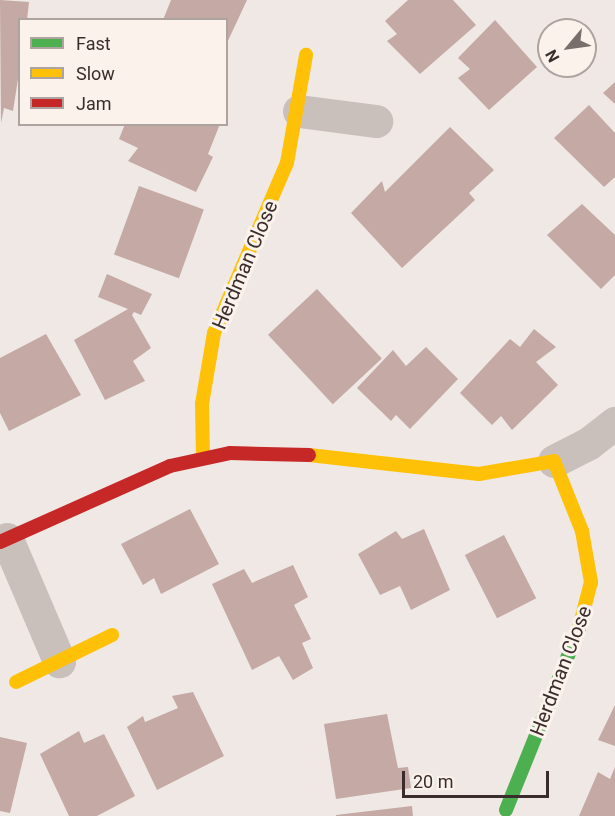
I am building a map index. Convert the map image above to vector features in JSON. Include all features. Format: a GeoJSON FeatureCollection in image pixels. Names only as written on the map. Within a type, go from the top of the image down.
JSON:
{"type":"FeatureCollection","features":[{"type":"Feature","properties":{"kind":"street","name":"Herdman Close"},"geometry":{"type":"LineString","coordinates":[[203,458],[203,394],[214,333],[283,173],[299,111],[306,55]]}},
{"type":"Feature","properties":{"kind":"street"},"geometry":{"type":"LineString","coordinates":[[299,111],[376,122]]}},
{"type":"Feature","properties":{"kind":"street"},"geometry":{"type":"LineString","coordinates":[[59,661],[3,541],[137,478],[203,458],[287,452],[479,474],[554,461],[590,443],[615,423]]}},
{"type":"Feature","properties":{"kind":"street","name":"Herdman Close"},"geometry":{"type":"LineString","coordinates":[[506,810],[587,608],[591,582],[582,531],[554,461]]}},
{"type":"Feature","properties":{"kind":"street"},"geometry":{"type":"LineString","coordinates":[[16,682],[112,635]]}},
{"type":"Feature","properties":{"kind":"building"},"geometry":{"type":"Polygon","coordinates":[[[0,0],[29,2],[27,18],[18,18],[18,79],[13,111],[4,108],[1,123],[0,0]]]}},
{"type":"Feature","properties":{"kind":"building"},"geometry":{"type":"Polygon","coordinates":[[[171,0],[247,0],[228,41],[228,18],[164,18],[171,0]]]}},
{"type":"Feature","properties":{"kind":"building"},"geometry":{"type":"Polygon","coordinates":[[[408,0],[453,0],[476,25],[420,74],[387,41],[397,34],[385,21],[408,0]]]}},
{"type":"Feature","properties":{"kind":"building"},"geometry":{"type":"Polygon","coordinates":[[[495,20],[537,67],[489,110],[458,78],[470,69],[458,58],[495,20]]]}},
{"type":"Feature","properties":{"kind":"building"},"geometry":{"type":"Polygon","coordinates":[[[615,82],[615,104],[603,93],[615,82]]]}},
{"type":"Feature","properties":{"kind":"building"},"geometry":{"type":"Polygon","coordinates":[[[589,105],[615,133],[615,177],[604,187],[554,138],[589,105]]]}},
{"type":"Feature","properties":{"kind":"building"},"geometry":{"type":"Polygon","coordinates":[[[124,126],[219,126],[208,154],[213,157],[196,192],[128,161],[138,148],[119,139],[124,126]]]}},
{"type":"Feature","properties":{"kind":"building"},"geometry":{"type":"Polygon","coordinates":[[[450,127],[494,170],[469,193],[475,200],[402,268],[351,213],[382,181],[385,192],[450,127]]]}},
{"type":"Feature","properties":{"kind":"building"},"geometry":{"type":"Polygon","coordinates":[[[139,186],[204,210],[179,278],[114,255],[139,186]]]}},
{"type":"Feature","properties":{"kind":"building"},"geometry":{"type":"Polygon","coordinates":[[[582,204],[615,235],[615,275],[601,289],[547,235],[582,204]]]}},
{"type":"Feature","properties":{"kind":"building"},"geometry":{"type":"Polygon","coordinates":[[[107,274],[152,294],[141,315],[134,312],[132,315],[151,348],[133,361],[145,381],[105,400],[74,340],[128,309],[98,297],[107,274]]]}},
{"type":"Feature","properties":{"kind":"building"},"geometry":{"type":"Polygon","coordinates":[[[317,289],[382,358],[333,404],[268,335],[317,289]]]}},
{"type":"Feature","properties":{"kind":"building"},"geometry":{"type":"Polygon","coordinates":[[[534,329],[556,347],[536,362],[558,385],[512,430],[501,416],[492,425],[460,393],[510,339],[520,347],[534,329]]]}},
{"type":"Feature","properties":{"kind":"building"},"geometry":{"type":"Polygon","coordinates":[[[46,334],[81,395],[9,431],[0,413],[0,358],[46,334]]]}},
{"type":"Feature","properties":{"kind":"building"},"geometry":{"type":"Polygon","coordinates":[[[426,347],[458,379],[410,429],[396,415],[391,421],[357,388],[393,350],[406,366],[426,347]]]}},
{"type":"Feature","properties":{"kind":"building"},"geometry":{"type":"Polygon","coordinates":[[[190,509],[219,564],[161,594],[154,578],[143,585],[121,544],[190,509]]]}},
{"type":"Feature","properties":{"kind":"building"},"geometry":{"type":"Polygon","coordinates":[[[424,529],[450,590],[411,610],[400,586],[380,595],[358,554],[396,531],[402,539],[424,529]]]}},
{"type":"Feature","properties":{"kind":"building"},"geometry":{"type":"Polygon","coordinates":[[[504,535],[536,598],[497,618],[465,555],[504,535]]]}},
{"type":"Feature","properties":{"kind":"building"},"geometry":{"type":"Polygon","coordinates":[[[293,565],[308,597],[294,605],[311,639],[302,643],[313,668],[293,680],[279,656],[252,670],[212,584],[244,569],[252,583],[293,565]]]}},
{"type":"Feature","properties":{"kind":"building"},"geometry":{"type":"Polygon","coordinates":[[[193,692],[224,756],[157,790],[127,727],[143,716],[145,722],[178,708],[172,696],[193,692]]]}},
{"type":"Feature","properties":{"kind":"building"},"geometry":{"type":"Polygon","coordinates":[[[615,705],[615,746],[598,740],[615,705]]]}},
{"type":"Feature","properties":{"kind":"building"},"geometry":{"type":"Polygon","coordinates":[[[387,714],[398,768],[408,767],[411,788],[336,799],[324,724],[387,714]]]}},
{"type":"Feature","properties":{"kind":"building"},"geometry":{"type":"Polygon","coordinates":[[[79,731],[84,743],[104,734],[135,796],[97,816],[69,816],[40,754],[79,731]]]}},
{"type":"Feature","properties":{"kind":"building"},"geometry":{"type":"Polygon","coordinates":[[[0,737],[27,743],[10,813],[0,811],[0,737]]]}},
{"type":"Feature","properties":{"kind":"building"},"geometry":{"type":"Polygon","coordinates":[[[615,767],[615,816],[579,816],[598,772],[610,779],[615,767]]]}},
{"type":"Feature","properties":{"kind":"building"},"geometry":{"type":"Polygon","coordinates":[[[412,806],[413,816],[336,816],[336,815],[412,806]]]}},
{"type":"Feature","properties":{"kind":"traffic: fast"},"geometry":{"type":"LineString","coordinates":[[506,810],[579,628]]}},
{"type":"Feature","properties":{"kind":"traffic: slow"},"geometry":{"type":"LineString","coordinates":[[203,457],[202,404],[214,333],[287,163],[306,55]]}},
{"type":"Feature","properties":{"kind":"traffic: slow"},"geometry":{"type":"LineString","coordinates":[[309,455],[479,474],[554,461],[582,531],[591,582],[579,628]]}},
{"type":"Feature","properties":{"kind":"traffic: slow"},"geometry":{"type":"LineString","coordinates":[[16,682],[112,635]]}},
{"type":"Feature","properties":{"kind":"traffic: jam"},"geometry":{"type":"LineString","coordinates":[[0,542],[170,466],[230,453],[309,455]]}}]}
